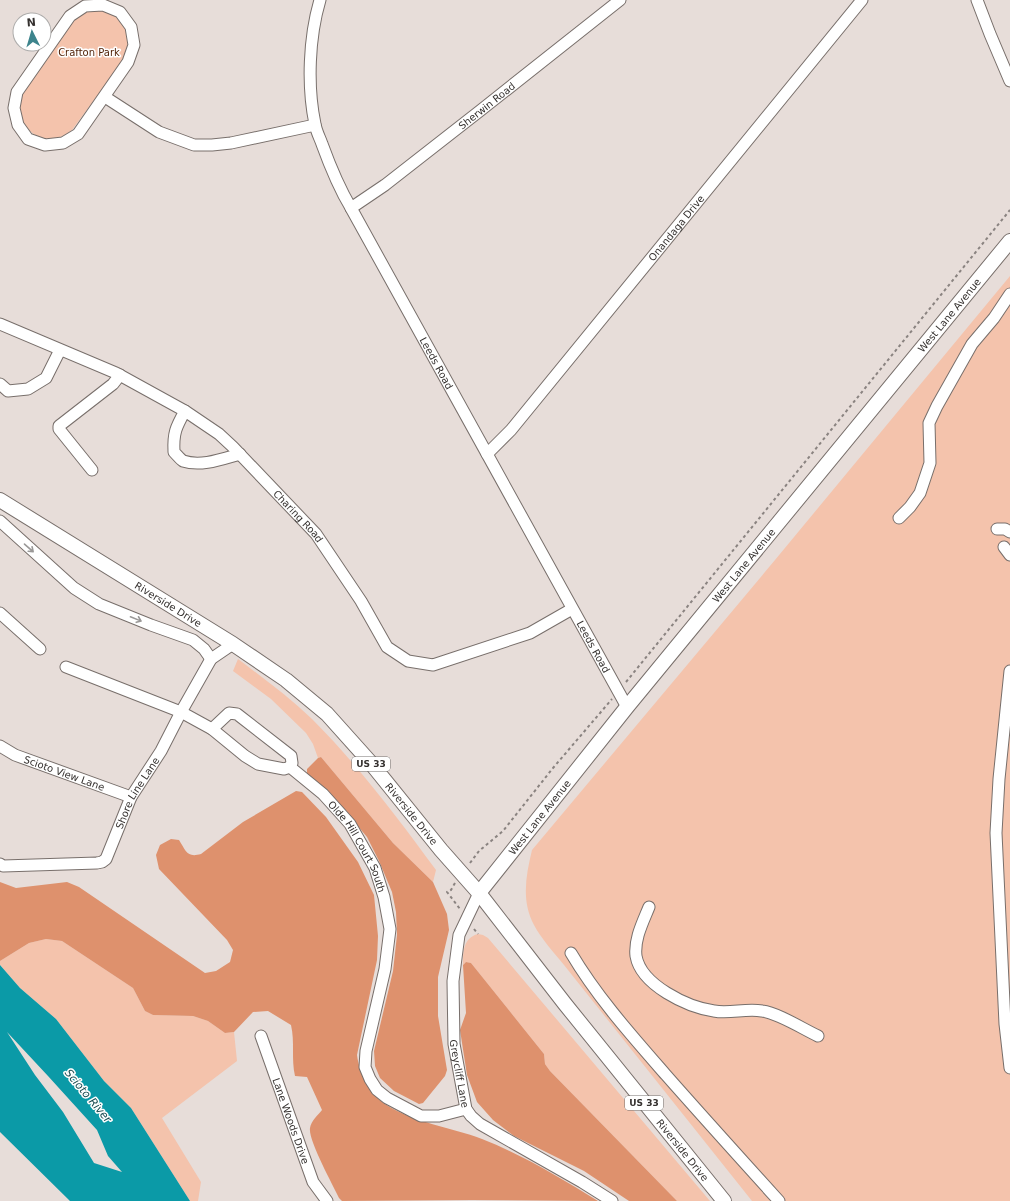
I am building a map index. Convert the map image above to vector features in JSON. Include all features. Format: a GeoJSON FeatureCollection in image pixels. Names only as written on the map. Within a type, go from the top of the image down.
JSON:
{"type":"FeatureCollection","features":[{"type":"Feature","properties":{"kind":"main road","name":"West Lane Avenue"},"geometry":{"type":"LineString","coordinates":[[479,893],[627,707],[1010,241]]}},
{"type":"Feature","properties":{"kind":"main road","name":"Riverside Drive"},"geometry":{"type":"LineString","coordinates":[[0,500],[233,644],[286,680],[327,714],[370,762],[441,850],[479,893],[565,1004],[724,1201]]}},
{"type":"Feature","properties":{"kind":"street","name":"Leeds Road"},"geometry":{"type":"LineString","coordinates":[[320,0],[313,34],[311,56],[311,92],[315,125],[328,160],[351,208],[627,707]]}},
{"type":"Feature","properties":{"kind":"street","name":"Sherwin Road"},"geometry":{"type":"LineString","coordinates":[[351,208],[385,185],[620,0]]}},
{"type":"Feature","properties":{"kind":"street","name":"Onandaga Drive"},"geometry":{"type":"LineString","coordinates":[[487,454],[511,430],[862,0]]}},
{"type":"Feature","properties":{"kind":"street"},"geometry":{"type":"LineString","coordinates":[[977,0],[1010,81]]}},
{"type":"Feature","properties":{"kind":"street"},"geometry":{"type":"LineString","coordinates":[[103,5],[120,12],[131,27],[134,45],[128,62],[105,97],[78,134],[63,143],[45,145],[28,139],[18,125],[14,108],[17,92],[70,16],[85,6],[103,5]]}},
{"type":"Feature","properties":{"kind":"street"},"geometry":{"type":"LineString","coordinates":[[105,97],[159,132],[194,145],[231,143],[315,125]]}},
{"type":"Feature","properties":{"kind":"street"},"geometry":{"type":"LineString","coordinates":[[899,518],[910,507],[920,493],[930,463],[930,423],[937,406],[972,344],[994,318],[1010,294]]}},
{"type":"Feature","properties":{"kind":"street","name":"Charing Road"},"geometry":{"type":"LineString","coordinates":[[0,324],[120,375],[185,410],[219,434],[316,534],[361,601],[388,647],[408,661],[433,665],[530,633],[572,609]]}},
{"type":"Feature","properties":{"kind":"street"},"geometry":{"type":"LineString","coordinates":[[0,384],[8,391],[28,389],[46,378],[60,350]]}},
{"type":"Feature","properties":{"kind":"street"},"geometry":{"type":"LineString","coordinates":[[92,470],[59,429],[59,426],[113,384],[120,375]]}},
{"type":"Feature","properties":{"kind":"street"},"geometry":{"type":"LineString","coordinates":[[185,410],[175,429],[173,439],[174,452],[182,460],[196,464],[240,454]]}},
{"type":"Feature","properties":{"kind":"street"},"geometry":{"type":"LineString","coordinates":[[13,508],[0,521],[74,588],[99,604],[193,640],[204,649],[212,659]]}},
{"type":"Feature","properties":{"kind":"street"},"geometry":{"type":"LineString","coordinates":[[997,529],[1005,529],[1010,532]]}},
{"type":"Feature","properties":{"kind":"street"},"geometry":{"type":"LineString","coordinates":[[0,613],[40,649]]}},
{"type":"Feature","properties":{"kind":"street","name":"Shore Line Lane"},"geometry":{"type":"LineString","coordinates":[[0,864],[3,866],[102,862],[108,855],[131,797],[161,751],[180,712],[212,659],[233,644]]}},
{"type":"Feature","properties":{"kind":"street"},"geometry":{"type":"LineString","coordinates":[[66,667],[180,712],[212,729],[245,756],[258,764],[284,769],[290,767],[292,763],[291,756],[237,714],[229,713],[212,729]]}},
{"type":"Feature","properties":{"kind":"street"},"geometry":{"type":"LineString","coordinates":[[1010,672],[999,780],[996,833],[1005,1024],[1010,1068]]}},
{"type":"Feature","properties":{"kind":"street","name":"Scioto View Lane"},"geometry":{"type":"LineString","coordinates":[[0,746],[15,755],[131,797]]}},
{"type":"Feature","properties":{"kind":"street","name":"Olde Hill Court South"},"geometry":{"type":"LineString","coordinates":[[290,767],[323,794],[350,824],[374,868],[384,896],[390,929],[386,969],[366,1050],[365,1067],[370,1079],[377,1090],[387,1098],[421,1116],[439,1116],[466,1108]]}},
{"type":"Feature","properties":{"kind":"street","name":"Greycliff Lane"},"geometry":{"type":"LineString","coordinates":[[479,893],[459,935],[453,981],[452,1003],[454,1044],[466,1108],[471,1116],[480,1124],[582,1182],[612,1201]]}},
{"type":"Feature","properties":{"kind":"street"},"geometry":{"type":"LineString","coordinates":[[649,906],[636,941],[636,956],[641,970],[649,980],[673,997],[698,1008],[715,1012],[763,1011],[784,1019],[818,1036]]}},
{"type":"Feature","properties":{"kind":"street"},"geometry":{"type":"LineString","coordinates":[[571,953],[585,976],[623,1026],[722,1139],[779,1201]]}},
{"type":"Feature","properties":{"kind":"street","name":"Lane Woods Drive"},"geometry":{"type":"LineString","coordinates":[[261,1036],[313,1182],[327,1201]]}},
{"type":"Feature","properties":{"kind":"path"},"geometry":{"type":"LineString","coordinates":[[478,934],[447,892],[451,890],[479,851],[503,832],[553,768],[619,691],[1010,210]]}},
{"type":"Feature","properties":{"kind":"green space","name":"Crafton Park"},"geometry":{"type":"Polygon","coordinates":[[[91,9],[101,10],[118,17],[127,31],[128,48],[122,62],[72,130],[51,139],[41,137],[32,133],[21,117],[19,106],[20,94],[50,52],[52,52],[52,49],[72,21],[82,13],[91,9]]]}},
{"type":"Feature","properties":{"kind":"green space"},"geometry":{"type":"Polygon","coordinates":[[[1010,276],[1010,1201],[752,1201],[537,930],[527,907],[526,897],[528,869],[532,850],[1010,276]]]}},
{"type":"Feature","properties":{"kind":"green space"},"geometry":{"type":"Polygon","coordinates":[[[238,659],[276,688],[312,719],[361,773],[392,811],[436,870],[433,882],[393,843],[321,757],[318,758],[313,744],[306,733],[271,699],[233,671],[238,659]]]}},
{"type":"Feature","properties":{"kind":"green space"},"geometry":{"type":"Polygon","coordinates":[[[478,934],[488,938],[710,1201],[677,1201],[550,1071],[545,1064],[544,1054],[471,963],[466,962],[463,965],[465,946],[469,939],[478,934]]]}},
{"type":"Feature","properties":{"kind":"green space"},"geometry":{"type":"Polygon","coordinates":[[[46,939],[62,941],[133,988],[145,1011],[153,1015],[193,1016],[208,1021],[225,1033],[234,1032],[237,1061],[162,1118],[201,1182],[198,1201],[190,1201],[131,1108],[104,1081],[56,1019],[20,988],[0,965],[0,961],[29,943],[46,939]]]}},
{"type":"Feature","properties":{"kind":"shaded area"},"geometry":{"type":"Polygon","coordinates":[[[321,757],[393,843],[433,882],[447,914],[449,930],[438,977],[438,1016],[447,1070],[445,1076],[423,1103],[419,1104],[394,1091],[380,1078],[375,1066],[374,1051],[393,971],[397,935],[396,912],[392,892],[367,837],[342,807],[307,775],[307,769],[321,757]]]}},
{"type":"Feature","properties":{"kind":"shaded area"},"geometry":{"type":"Polygon","coordinates":[[[296,791],[302,792],[326,817],[358,862],[374,895],[378,936],[377,960],[357,1055],[360,1068],[370,1089],[385,1104],[408,1116],[497,1145],[542,1167],[598,1201],[342,1201],[339,1198],[322,1163],[310,1134],[312,1123],[322,1110],[307,1077],[295,1076],[291,1025],[268,1011],[253,1012],[234,1032],[225,1033],[208,1021],[193,1016],[153,1015],[145,1011],[133,988],[62,941],[46,939],[29,943],[0,961],[0,882],[16,888],[67,882],[79,887],[205,973],[216,971],[230,962],[233,950],[227,940],[159,869],[156,855],[160,845],[171,839],[179,840],[187,853],[193,855],[201,854],[243,822],[296,791]]]}},
{"type":"Feature","properties":{"kind":"shaded area"},"geometry":{"type":"Polygon","coordinates":[[[466,962],[471,963],[544,1054],[545,1064],[550,1071],[677,1201],[629,1201],[584,1171],[514,1136],[493,1120],[477,1102],[467,1075],[460,1030],[466,1013],[463,965],[466,962]]]}},
{"type":"Feature","properties":{"kind":"water","name":"Scioto River"},"geometry":{"type":"Polygon","coordinates":[[[0,965],[20,988],[56,1019],[104,1081],[131,1108],[190,1201],[70,1201],[0,1132],[0,965]],[[7,1032],[35,1075],[63,1112],[94,1163],[122,1172],[108,1156],[97,1130],[7,1032]]]}}]}
